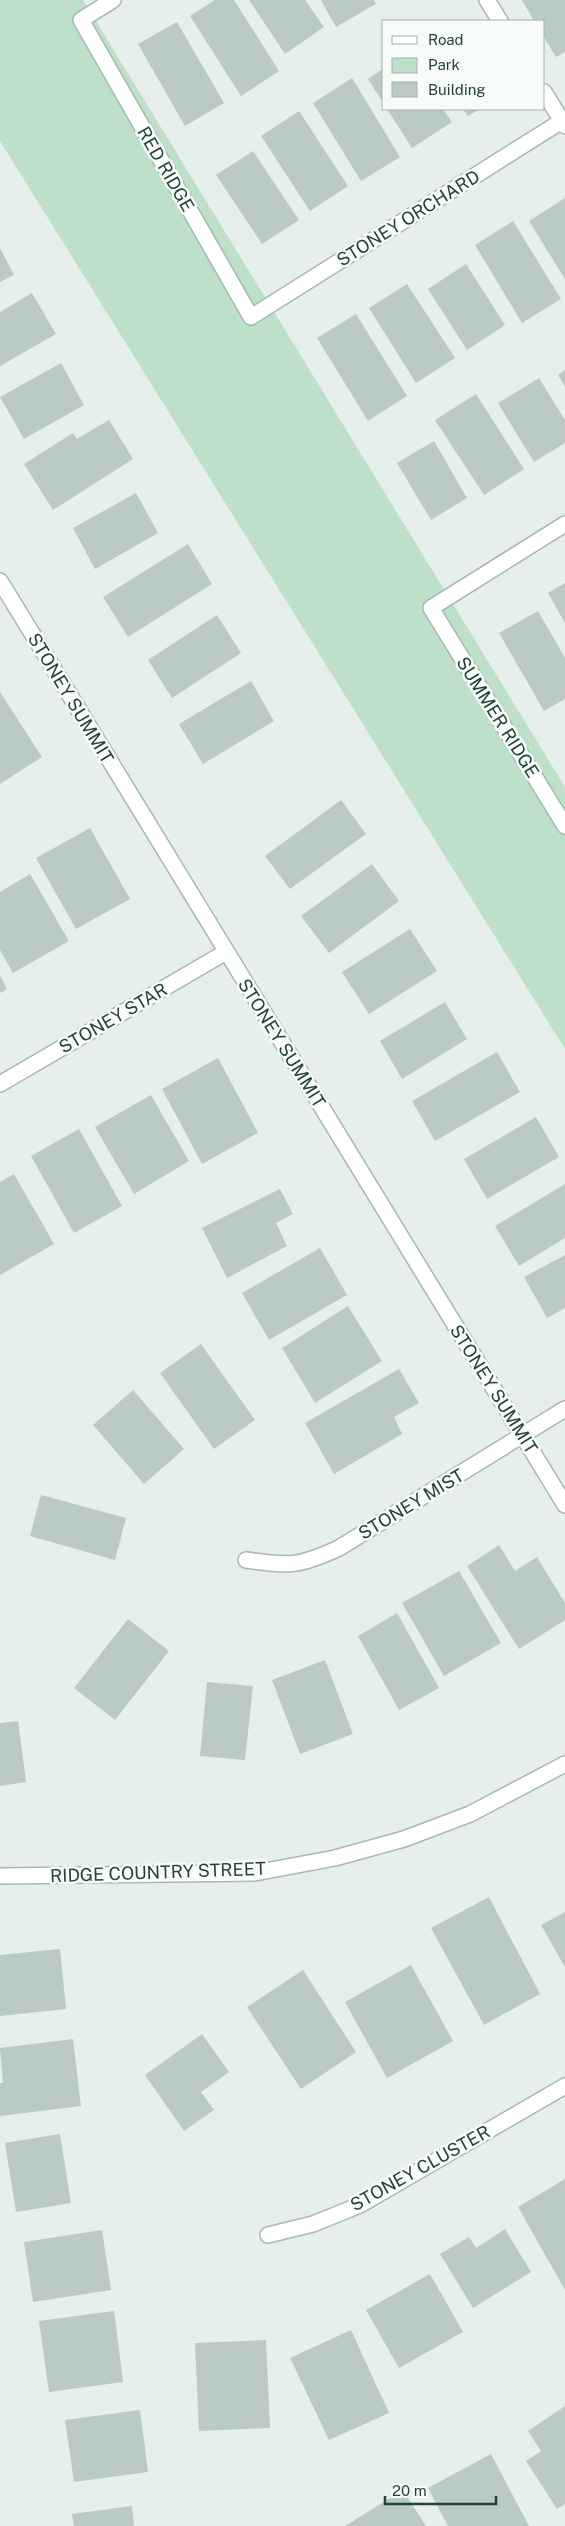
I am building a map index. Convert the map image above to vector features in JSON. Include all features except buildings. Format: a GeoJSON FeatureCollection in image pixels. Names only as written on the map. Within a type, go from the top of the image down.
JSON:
{"type":"FeatureCollection","features":[{"type":"Feature","properties":{"kind":"street","name":"RED RIDGE"},"geometry":{"type":"LineString","coordinates":[[113,0],[81,20],[252,317]]}},
{"type":"Feature","properties":{"kind":"street"},"geometry":{"type":"LineString","coordinates":[[486,0],[499,20]]}},
{"type":"Feature","properties":{"kind":"street"},"geometry":{"type":"LineString","coordinates":[[545,94],[564,122]]}},
{"type":"Feature","properties":{"kind":"street","name":"STONEY ORCHARD"},"geometry":{"type":"LineString","coordinates":[[252,317],[564,122]]}},
{"type":"Feature","properties":{"kind":"street","name":"SUMMER RIDGE"},"geometry":{"type":"LineString","coordinates":[[565,524],[432,608],[565,826]]}},
{"type":"Feature","properties":{"kind":"street","name":"STONEY SUMMIT"},"geometry":{"type":"LineString","coordinates":[[2,590],[565,1505]]}},
{"type":"Feature","properties":{"kind":"street","name":"STONEY STAR"},"geometry":{"type":"LineString","coordinates":[[0,1084],[226,952]]}},
{"type":"Feature","properties":{"kind":"street","name":"STONEY MIST"},"geometry":{"type":"LineString","coordinates":[[246,1560],[285,1565],[308,1562],[339,1548],[565,1409]]}},
{"type":"Feature","properties":{"kind":"street","name":"RIDGE COUNTRY STREET"},"geometry":{"type":"LineString","coordinates":[[0,1876],[255,1872],[335,1858],[404,1840],[470,1814],[565,1764]]}},
{"type":"Feature","properties":{"kind":"street","name":"STONEY CLUSTER"},"geometry":{"type":"LineString","coordinates":[[268,2235],[313,2224],[360,2205],[565,2086]]}},
{"type":"Feature","properties":{"kind":"green space"},"geometry":{"type":"Polygon","coordinates":[[[0,0],[83,0],[565,787],[565,1049],[0,141],[0,0]]]}}]}
